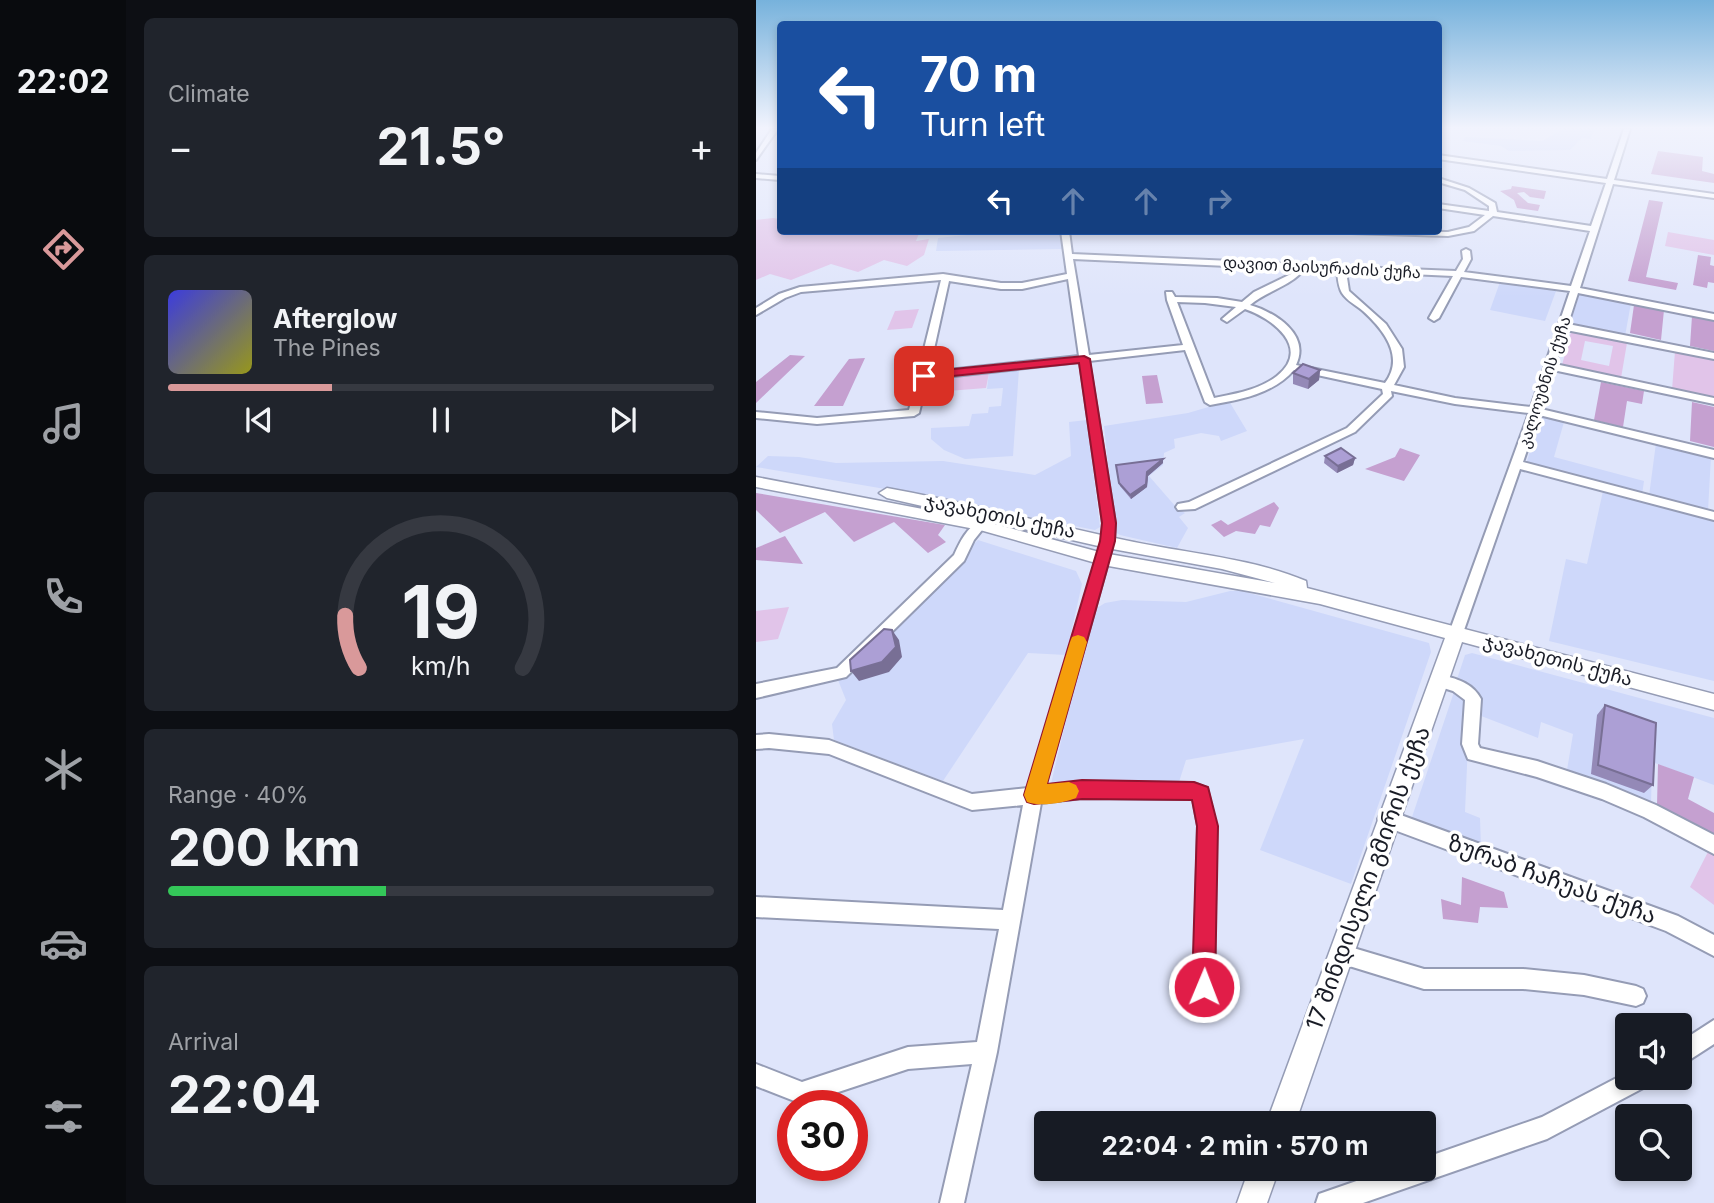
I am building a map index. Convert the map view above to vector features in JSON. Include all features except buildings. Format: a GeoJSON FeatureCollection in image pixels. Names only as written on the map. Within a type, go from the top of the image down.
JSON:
{"type":"FeatureCollection","features":[{"type":"Feature","properties":{"kind":"main road","name":"ჯავახეთის ქუჩა"},"geometry":{"type":"LineString","coordinates":[[756,471],[934,501],[1253,572],[1293,583],[1320,597]]}},
{"type":"Feature","properties":{"kind":"main road","name":"ჯავახეთის ქუჩა"},"geometry":{"type":"LineString","coordinates":[[756,482],[907,509],[979,525],[1103,559],[1320,597],[1714,702]]}},
{"type":"Feature","properties":{"kind":"main road","name":"17 შინდისელი გმირის ქუჩა"},"geometry":{"type":"LineString","coordinates":[[1285,1111],[1387,819],[1456,633]]}},
{"type":"Feature","properties":{"kind":"main road"},"geometry":{"type":"LineString","coordinates":[[1252,1203],[1260,1181]]}},
{"type":"Feature","properties":{"kind":"street"},"geometry":{"type":"LineString","coordinates":[[1452,185],[1482,196],[1492,205],[1493,213]]}},
{"type":"Feature","properties":{"kind":"street","name":"კალოუბნის ქუჩა"},"geometry":{"type":"LineString","coordinates":[[1456,633],[1517,464],[1609,185]]}},
{"type":"Feature","properties":{"kind":"street"},"geometry":{"type":"LineString","coordinates":[[1639,185],[1714,196]]}},
{"type":"Feature","properties":{"kind":"street"},"geometry":{"type":"LineString","coordinates":[[1442,206],[1594,229]]}},
{"type":"Feature","properties":{"kind":"street"},"geometry":{"type":"LineString","coordinates":[[1442,234],[1471,229],[1493,213]]}},
{"type":"Feature","properties":{"kind":"street"},"geometry":{"type":"LineString","coordinates":[[952,1203],[986,1052],[1034,795],[1108,541],[1109,523],[1066,235]]}},
{"type":"Feature","properties":{"kind":"street"},"geometry":{"type":"LineString","coordinates":[[1434,318],[1468,256],[1466,251]]}},
{"type":"Feature","properties":{"kind":"street","name":"დავით მაისურაძის ქუჩა"},"geometry":{"type":"LineString","coordinates":[[1069,256],[1458,274],[1574,290],[1714,317]]}},
{"type":"Feature","properties":{"kind":"street"},"geometry":{"type":"LineString","coordinates":[[1227,319],[1257,294],[1296,275],[1303,265]]}},
{"type":"Feature","properties":{"kind":"street"},"geometry":{"type":"LineString","coordinates":[[1341,267],[1343,286],[1347,294],[1387,331],[1392,368],[1387,382],[1388,388],[1388,394],[1351,430],[1182,508],[1347,429],[1388,388]]}},
{"type":"Feature","properties":{"kind":"street"},"geometry":{"type":"LineString","coordinates":[[756,313],[782,296],[800,290],[946,277],[1009,287],[1049,283],[1072,276]]}},
{"type":"Feature","properties":{"kind":"street"},"geometry":{"type":"LineString","coordinates":[[756,415],[817,421],[914,414],[946,277]]}},
{"type":"Feature","properties":{"kind":"street"},"geometry":{"type":"LineString","coordinates":[[1170,297],[1243,305],[1262,312],[1284,328],[1295,349],[1292,367],[1280,379],[1265,387],[1210,402],[1170,297]]}},
{"type":"Feature","properties":{"kind":"street"},"geometry":{"type":"LineString","coordinates":[[1562,326],[1714,356]]}},
{"type":"Feature","properties":{"kind":"street"},"geometry":{"type":"LineString","coordinates":[[924,376],[1187,347]]}},
{"type":"Feature","properties":{"kind":"street"},"geometry":{"type":"LineString","coordinates":[[1549,366],[1714,401]]}},
{"type":"Feature","properties":{"kind":"street"},"geometry":{"type":"LineString","coordinates":[[1292,367],[1455,401],[1535,411],[1714,454]]}},
{"type":"Feature","properties":{"kind":"street"},"geometry":{"type":"LineString","coordinates":[[1517,464],[1714,516]]}},
{"type":"Feature","properties":{"kind":"street"},"geometry":{"type":"LineString","coordinates":[[756,691],[841,673],[959,558],[979,525]]}},
{"type":"Feature","properties":{"kind":"street"},"geometry":{"type":"LineString","coordinates":[[1439,680],[1467,690],[1473,699],[1470,744],[1474,754],[1489,760],[1534,768],[1599,789],[1674,821],[1714,845]]}},
{"type":"Feature","properties":{"kind":"street"},"geometry":{"type":"LineString","coordinates":[[756,742],[829,747],[972,802],[1082,790],[1194,791],[1201,794],[1208,826],[1204,987]]}},
{"type":"Feature","properties":{"kind":"street","name":"ზურაბ ჩაჩუას ქუჩა"},"geometry":{"type":"LineString","coordinates":[[1387,819],[1671,923],[1714,946]]}},
{"type":"Feature","properties":{"kind":"street"},"geometry":{"type":"LineString","coordinates":[[756,907],[1012,920]]}},
{"type":"Feature","properties":{"kind":"street"},"geometry":{"type":"LineString","coordinates":[[1340,954],[1424,979],[1523,979],[1584,985],[1636,996]]}},
{"type":"Feature","properties":{"kind":"street"},"geometry":{"type":"LineString","coordinates":[[1692,1047],[1714,1031]]}},
{"type":"Feature","properties":{"kind":"street"},"geometry":{"type":"LineString","coordinates":[[756,1075],[802,1093],[908,1058],[986,1052]]}},
{"type":"Feature","properties":{"kind":"street"},"geometry":{"type":"LineString","coordinates":[[1328,1203],[1547,1127],[1616,1090]]}},
{"type":"Feature","properties":{"kind":"shaded area"},"geometry":{"type":"Polygon","coordinates":[[[1512,186],[1546,191],[1544,199],[1530,197],[1524,192],[1517,193],[1528,203],[1540,205],[1538,211],[1517,208],[1514,200],[1500,191],[1511,189],[1512,186]]]}},
{"type":"Feature","properties":{"kind":"shaded area"},"geometry":{"type":"Polygon","coordinates":[[[1649,200],[1663,202],[1646,277],[1678,283],[1676,290],[1628,281],[1649,200]]]}},
{"type":"Feature","properties":{"kind":"shaded area"},"geometry":{"type":"Polygon","coordinates":[[[777,219],[777,235],[918,235],[916,241],[929,239],[924,255],[907,266],[884,260],[858,272],[831,264],[791,280],[770,274],[756,280],[756,220],[777,219]]]}},
{"type":"Feature","properties":{"kind":"shaded area"},"geometry":{"type":"Polygon","coordinates":[[[1668,232],[1714,240],[1714,255],[1665,246],[1668,232]]]}},
{"type":"Feature","properties":{"kind":"shaded area"},"geometry":{"type":"Polygon","coordinates":[[[967,235],[1060,235],[1063,249],[936,251],[938,238],[967,235]]]}},
{"type":"Feature","properties":{"kind":"shaded area"},"geometry":{"type":"Polygon","coordinates":[[[1698,255],[1711,257],[1710,265],[1714,266],[1714,283],[1708,282],[1707,288],[1693,285],[1698,255]]]}},
{"type":"Feature","properties":{"kind":"shaded area"},"geometry":{"type":"Polygon","coordinates":[[[1500,282],[1556,291],[1545,321],[1490,310],[1500,282]]]}},
{"type":"Feature","properties":{"kind":"shaded area"},"geometry":{"type":"Polygon","coordinates":[[[1580,293],[1631,303],[1625,336],[1570,324],[1580,293]]]}},
{"type":"Feature","properties":{"kind":"shaded area"},"geometry":{"type":"Polygon","coordinates":[[[1634,305],[1664,310],[1661,340],[1630,333],[1634,305]]]}},
{"type":"Feature","properties":{"kind":"shaded area"},"geometry":{"type":"Polygon","coordinates":[[[919,309],[912,328],[887,330],[895,311],[919,309]]]}},
{"type":"Feature","properties":{"kind":"shaded area"},"geometry":{"type":"Polygon","coordinates":[[[1692,316],[1714,320],[1714,351],[1690,346],[1692,316]]]}},
{"type":"Feature","properties":{"kind":"shaded area"},"geometry":{"type":"Polygon","coordinates":[[[1571,332],[1627,343],[1621,378],[1562,365],[1571,332]],[[1585,341],[1581,360],[1609,366],[1613,346],[1585,341]]]}},
{"type":"Feature","properties":{"kind":"shaded area"},"geometry":{"type":"Polygon","coordinates":[[[1675,351],[1714,359],[1714,399],[1672,390],[1675,351]]]}},
{"type":"Feature","properties":{"kind":"shaded area"},"geometry":{"type":"Polygon","coordinates":[[[790,355],[805,356],[756,403],[756,382],[790,355]]]}},
{"type":"Feature","properties":{"kind":"shaded area"},"geometry":{"type":"Polygon","coordinates":[[[865,358],[843,406],[814,406],[849,359],[865,358]]]}},
{"type":"Feature","properties":{"kind":"shaded area"},"geometry":{"type":"Polygon","coordinates":[[[1019,369],[1013,456],[965,459],[944,450],[931,439],[931,428],[969,426],[972,414],[988,413],[989,407],[1001,406],[1003,388],[987,389],[989,372],[1019,369]]]}},
{"type":"Feature","properties":{"kind":"shaded area"},"geometry":{"type":"Polygon","coordinates":[[[989,373],[986,388],[948,391],[951,378],[989,373]]]}},
{"type":"Feature","properties":{"kind":"shaded area"},"geometry":{"type":"Polygon","coordinates":[[[1157,375],[1163,403],[1146,404],[1142,376],[1157,375]]]}},
{"type":"Feature","properties":{"kind":"shaded area"},"geometry":{"type":"Polygon","coordinates":[[[1601,382],[1644,391],[1642,404],[1627,401],[1623,427],[1594,420],[1601,382]]]}},
{"type":"Feature","properties":{"kind":"shaded area"},"geometry":{"type":"Polygon","coordinates":[[[1229,401],[1247,431],[1221,441],[1219,436],[1201,433],[1174,439],[1175,448],[1164,453],[1163,465],[1149,476],[1176,507],[1185,513],[1179,517],[1188,528],[1177,548],[1115,532],[1104,426],[1188,413],[1229,401]]]}},
{"type":"Feature","properties":{"kind":"shaded area"},"geometry":{"type":"Polygon","coordinates":[[[1692,402],[1714,407],[1714,447],[1690,441],[1692,402]]]}},
{"type":"Feature","properties":{"kind":"shaded area"},"geometry":{"type":"Polygon","coordinates":[[[1540,418],[1564,422],[1554,457],[1644,481],[1642,495],[1531,465],[1527,461],[1540,418]]]}},
{"type":"Feature","properties":{"kind":"shaded area"},"geometry":{"type":"Polygon","coordinates":[[[1087,420],[1100,527],[1095,530],[897,491],[756,467],[768,456],[799,457],[836,463],[943,461],[1035,475],[1071,456],[1069,422],[1087,420]]]}},
{"type":"Feature","properties":{"kind":"shaded area"},"geometry":{"type":"Polygon","coordinates":[[[1656,443],[1711,456],[1708,511],[1649,496],[1656,443]]]}},
{"type":"Feature","properties":{"kind":"shaded area"},"geometry":{"type":"Polygon","coordinates":[[[1400,448],[1420,455],[1404,481],[1365,469],[1395,457],[1400,448]]]}},
{"type":"Feature","properties":{"kind":"shaded area"},"geometry":{"type":"Polygon","coordinates":[[[1603,491],[1714,519],[1714,681],[1549,641],[1566,559],[1587,564],[1603,491]]]}},
{"type":"Feature","properties":{"kind":"shaded area"},"geometry":{"type":"Polygon","coordinates":[[[756,493],[945,525],[938,535],[946,542],[928,553],[894,522],[854,542],[825,512],[780,533],[756,510],[756,493]]]}},
{"type":"Feature","properties":{"kind":"shaded area"},"geometry":{"type":"Polygon","coordinates":[[[1274,502],[1279,508],[1270,527],[1260,525],[1255,534],[1236,531],[1224,537],[1211,525],[1221,520],[1228,525],[1274,502]]]}},
{"type":"Feature","properties":{"kind":"shaded area"},"geometry":{"type":"Polygon","coordinates":[[[785,536],[803,564],[756,560],[756,548],[785,536]]]}},
{"type":"Feature","properties":{"kind":"shaded area"},"geometry":{"type":"Polygon","coordinates":[[[978,540],[1076,571],[1082,584],[1066,655],[1028,653],[943,781],[834,740],[832,724],[846,700],[838,680],[978,540]]]}},
{"type":"Feature","properties":{"kind":"shaded area"},"geometry":{"type":"Polygon","coordinates":[[[1230,591],[1242,591],[1429,643],[1431,652],[1351,884],[1260,850],[1304,739],[1186,760],[1179,782],[1050,788],[1088,627],[1097,608],[1105,603],[1122,600],[1186,602],[1230,591]]]}},
{"type":"Feature","properties":{"kind":"shaded area"},"geometry":{"type":"Polygon","coordinates":[[[789,607],[778,639],[756,642],[756,611],[789,607]]]}},
{"type":"Feature","properties":{"kind":"shaded area"},"geometry":{"type":"Polygon","coordinates":[[[1472,653],[1714,718],[1714,785],[1652,762],[1651,806],[1566,776],[1573,734],[1541,722],[1538,738],[1476,714],[1456,682],[1465,655],[1472,653]]]}},
{"type":"Feature","properties":{"kind":"shaded area"},"geometry":{"type":"Polygon","coordinates":[[[1454,692],[1470,698],[1465,812],[1480,818],[1481,848],[1410,823],[1454,692]]]}},
{"type":"Feature","properties":{"kind":"shaded area"},"geometry":{"type":"Polygon","coordinates":[[[1658,764],[1694,777],[1688,799],[1714,813],[1714,837],[1657,805],[1658,764]]]}},
{"type":"Feature","properties":{"kind":"shaded area"},"geometry":{"type":"Polygon","coordinates":[[[1709,850],[1714,853],[1714,905],[1690,887],[1709,850]]]}},
{"type":"Feature","properties":{"kind":"shaded area"},"geometry":{"type":"Polygon","coordinates":[[[1462,877],[1504,892],[1508,908],[1480,907],[1478,923],[1443,919],[1441,899],[1461,905],[1462,877]]]}},
{"type":"Feature","properties":{"kind":"slow traffic"},"geometry":{"type":"LineString","coordinates":[[1069,791],[1034,795],[1078,642]]}},
{"type":"Feature","properties":{"kind":"route"},"geometry":{"type":"LineString","coordinates":[[924,376],[1084,359],[1109,523],[1108,541],[1034,795],[1082,790],[1194,791],[1201,794],[1208,826],[1204,987]]}}]}
